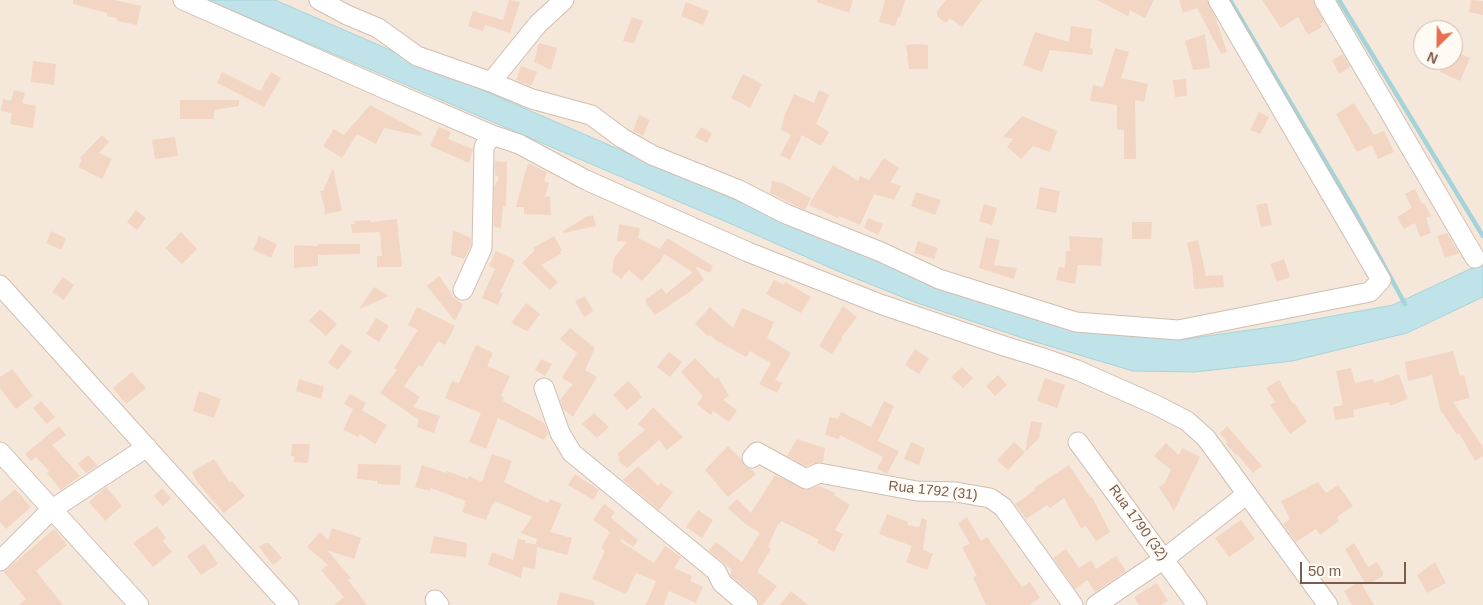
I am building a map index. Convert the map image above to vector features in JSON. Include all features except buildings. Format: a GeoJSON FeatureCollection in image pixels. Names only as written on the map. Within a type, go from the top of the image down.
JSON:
{"type":"FeatureCollection","features":[{"type":"Feature","properties":{"kind":"street"},"geometry":{"type":"LineString","coordinates":[[183,0],[492,135],[519,144],[604,188],[748,252],[880,304],[1043,358],[1156,405],[1187,422],[1206,438],[1328,605]]}},
{"type":"Feature","properties":{"kind":"street"},"geometry":{"type":"LineString","coordinates":[[319,0],[378,28],[417,56],[532,99],[591,115],[622,138],[652,155],[738,190],[786,214],[881,252],[939,279],[1076,322],[1178,330],[1370,292],[1381,280],[1218,0]]}},
{"type":"Feature","properties":{"kind":"street"},"geometry":{"type":"LineString","coordinates":[[490,82],[538,24],[564,0]]}},
{"type":"Feature","properties":{"kind":"street"},"geometry":{"type":"LineString","coordinates":[[1324,0],[1475,258]]}},
{"type":"Feature","properties":{"kind":"street"},"geometry":{"type":"LineString","coordinates":[[463,290],[482,248],[484,147],[492,135]]}},
{"type":"Feature","properties":{"kind":"street"},"geometry":{"type":"LineString","coordinates":[[0,285],[289,605]]}},
{"type":"Feature","properties":{"kind":"street"},"geometry":{"type":"LineString","coordinates":[[544,388],[560,433],[572,453],[716,571],[722,583],[748,605]]}},
{"type":"Feature","properties":{"kind":"street","name":"Rua 1790 (32)"},"geometry":{"type":"LineString","coordinates":[[1078,442],[1197,605]]}},
{"type":"Feature","properties":{"kind":"street"},"geometry":{"type":"LineString","coordinates":[[0,561],[51,510],[147,447]]}},
{"type":"Feature","properties":{"kind":"street"},"geometry":{"type":"LineString","coordinates":[[0,452],[139,605]]}},
{"type":"Feature","properties":{"kind":"street","name":"Rua 1792 (31)"},"geometry":{"type":"LineString","coordinates":[[752,458],[757,452],[806,479],[819,473],[917,491],[956,492],[990,498],[1004,507],[1073,605]]}},
{"type":"Feature","properties":{"kind":"street"},"geometry":{"type":"LineString","coordinates":[[1096,605],[1164,559],[1247,494]]}},
{"type":"Feature","properties":{"kind":"shaded area"},"geometry":{"type":"Polygon","coordinates":[[[0,0],[208,0],[840,272],[1133,371],[1195,372],[1292,361],[1407,333],[1483,297],[1483,605],[0,605],[0,0]]]}},
{"type":"Feature","properties":{"kind":"shaded area"},"geometry":{"type":"Polygon","coordinates":[[[275,0],[1483,0],[1483,263],[1393,305],[1277,326],[1186,339],[1113,335],[1019,312],[830,241],[275,0]]]}},
{"type":"Feature","properties":{"kind":"water"},"geometry":{"type":"Polygon","coordinates":[[[208,0],[275,0],[830,241],[1019,312],[1113,335],[1186,339],[1278,326],[1393,305],[1483,263],[1483,297],[1407,333],[1292,361],[1195,372],[1133,371],[1029,340],[917,303],[840,272],[208,0]]]}},
{"type":"Feature","properties":{"kind":"waterway"},"geometry":{"type":"LineString","coordinates":[[1230,0],[1354,210],[1405,304]]}},
{"type":"Feature","properties":{"kind":"waterway"},"geometry":{"type":"LineString","coordinates":[[1339,0],[1483,236]]}}]}
